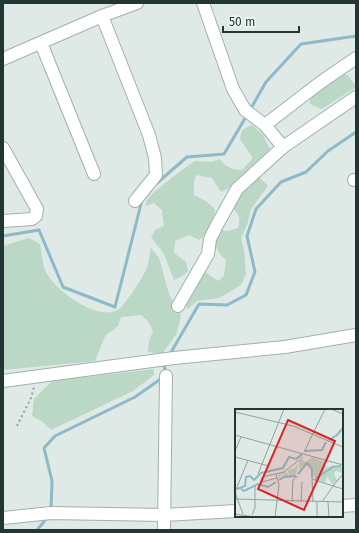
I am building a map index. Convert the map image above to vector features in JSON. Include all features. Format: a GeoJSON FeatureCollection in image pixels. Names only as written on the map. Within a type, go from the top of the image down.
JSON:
{"type":"FeatureCollection","features":[{"type":"Feature","properties":{"kind":"street"},"geometry":{"type":"LineString","coordinates":[[3,59],[102,16],[137,3]]}},
{"type":"Feature","properties":{"kind":"street"},"geometry":{"type":"LineString","coordinates":[[203,3],[233,89],[245,110],[265,125],[283,147]]}},
{"type":"Feature","properties":{"kind":"street"},"geometry":{"type":"LineString","coordinates":[[102,16],[149,136],[155,158],[156,175],[135,200]]}},
{"type":"Feature","properties":{"kind":"street"},"geometry":{"type":"LineString","coordinates":[[41,43],[94,174]]}},
{"type":"Feature","properties":{"kind":"street"},"geometry":{"type":"LineString","coordinates":[[265,125],[354,64]]}},
{"type":"Feature","properties":{"kind":"street"},"geometry":{"type":"LineString","coordinates":[[178,306],[208,254],[210,239],[216,225],[237,189],[283,147],[356,97]]}},
{"type":"Feature","properties":{"kind":"street"},"geometry":{"type":"LineString","coordinates":[[3,148],[37,209],[36,216],[32,219],[3,221]]}},
{"type":"Feature","properties":{"kind":"street"},"geometry":{"type":"LineString","coordinates":[[3,381],[174,358],[285,348],[356,335]]}},
{"type":"Feature","properties":{"kind":"street"},"geometry":{"type":"LineString","coordinates":[[164,530],[166,376]]}},
{"type":"Feature","properties":{"kind":"street"},"geometry":{"type":"LineString","coordinates":[[343,506],[356,505]]}},
{"type":"Feature","properties":{"kind":"street"},"geometry":{"type":"LineString","coordinates":[[3,518],[51,513],[164,515],[235,511]]}},
{"type":"Feature","properties":{"kind":"path"},"geometry":{"type":"LineString","coordinates":[[17,426],[31,398],[34,388],[34,377]]}},
{"type":"Feature","properties":{"kind":"green space"},"geometry":{"type":"Polygon","coordinates":[[[340,74],[348,75],[356,87],[322,109],[310,104],[309,94],[329,85],[340,74]]]}},
{"type":"Feature","properties":{"kind":"green space"},"geometry":{"type":"Polygon","coordinates":[[[252,125],[263,135],[270,149],[232,186],[221,192],[212,178],[196,175],[194,182],[194,195],[206,201],[215,209],[214,218],[209,231],[199,240],[189,235],[175,241],[174,253],[186,262],[188,271],[184,275],[174,280],[164,254],[151,237],[155,230],[164,226],[162,210],[154,203],[145,206],[147,200],[153,193],[195,161],[211,162],[220,159],[230,168],[242,170],[253,158],[240,139],[242,130],[252,125]]]}},
{"type":"Feature","properties":{"kind":"green space"},"geometry":{"type":"Polygon","coordinates":[[[260,178],[268,186],[251,209],[247,225],[241,238],[244,250],[246,274],[241,285],[219,298],[197,301],[188,309],[184,303],[197,279],[205,272],[218,281],[224,276],[226,260],[216,247],[218,230],[228,231],[238,228],[239,217],[232,208],[246,186],[254,180],[260,178]]]}},
{"type":"Feature","properties":{"kind":"green space"},"geometry":{"type":"Polygon","coordinates":[[[29,238],[40,244],[44,267],[52,281],[79,303],[100,312],[110,312],[119,309],[125,303],[137,286],[146,269],[151,248],[159,258],[169,294],[181,316],[177,333],[162,354],[148,352],[149,341],[153,331],[148,321],[141,315],[121,317],[118,326],[105,336],[95,361],[3,370],[3,246],[29,238]]]}},
{"type":"Feature","properties":{"kind":"green space"},"geometry":{"type":"Polygon","coordinates":[[[154,369],[154,375],[133,391],[51,430],[43,422],[32,416],[34,399],[52,381],[154,369]]]}},
{"type":"Feature","properties":{"kind":"waterway"},"geometry":{"type":"LineString","coordinates":[[250,110],[266,82],[301,44],[356,36]]}},
{"type":"Feature","properties":{"kind":"waterway"},"geometry":{"type":"LineString","coordinates":[[157,183],[187,157],[224,154],[247,115]]}},
{"type":"Feature","properties":{"kind":"waterway"},"geometry":{"type":"LineString","coordinates":[[170,354],[199,304],[227,305],[246,295],[255,272],[247,236],[256,209],[281,182],[306,172],[328,151],[356,132]]}},
{"type":"Feature","properties":{"kind":"waterway"},"geometry":{"type":"LineString","coordinates":[[3,236],[39,230],[63,287],[115,307],[142,200]]}},
{"type":"Feature","properties":{"kind":"waterway"},"geometry":{"type":"LineString","coordinates":[[164,366],[166,373]]}},
{"type":"Feature","properties":{"kind":"waterway"},"geometry":{"type":"LineString","coordinates":[[51,510],[52,481],[44,448],[55,436],[135,397],[162,378]]}},
{"type":"Feature","properties":{"kind":"waterway"},"geometry":{"type":"LineString","coordinates":[[37,530],[47,518]]}}]}
